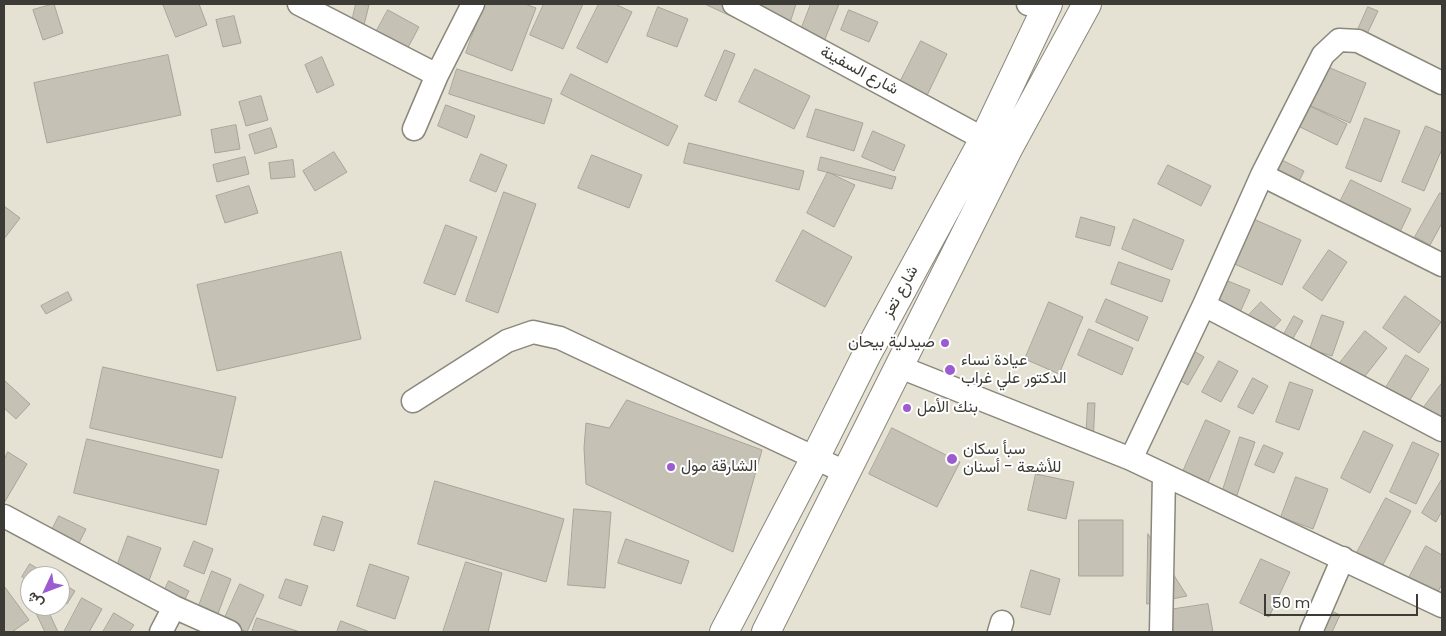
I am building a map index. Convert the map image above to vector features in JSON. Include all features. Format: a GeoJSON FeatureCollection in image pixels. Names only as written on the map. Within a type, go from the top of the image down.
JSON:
{"type":"FeatureCollection","features":[{"type":"Feature","properties":{"kind":"highway","name":"شارع تعز"},"geometry":{"type":"LineString","coordinates":[[766,632],[1010,147],[1088,4]]}},
{"type":"Feature","properties":{"kind":"highway","name":"شارع تعز"},"geometry":{"type":"LineString","coordinates":[[724,632],[867,354],[984,139],[1040,5]]}},
{"type":"Feature","properties":{"kind":"street"},"geometry":{"type":"LineString","coordinates":[[299,4],[437,75]]}},
{"type":"Feature","properties":{"kind":"street"},"geometry":{"type":"LineString","coordinates":[[414,129],[437,75],[473,4]]}},
{"type":"Feature","properties":{"kind":"street","name":"شارع السفينة"},"geometry":{"type":"LineString","coordinates":[[734,4],[984,139]]}},
{"type":"Feature","properties":{"kind":"street"},"geometry":{"type":"LineString","coordinates":[[1131,459],[1204,305],[1262,175],[1323,55],[1339,40],[1358,41],[1442,83]]}},
{"type":"Feature","properties":{"kind":"street"},"geometry":{"type":"LineString","coordinates":[[1262,175],[1442,265]]}},
{"type":"Feature","properties":{"kind":"street"},"geometry":{"type":"LineString","coordinates":[[1204,305],[1442,430]]}},
{"type":"Feature","properties":{"kind":"street"},"geometry":{"type":"LineString","coordinates":[[413,401],[507,341],[533,332],[560,338],[845,472]]}},
{"type":"Feature","properties":{"kind":"street"},"geometry":{"type":"LineString","coordinates":[[900,366],[1131,459],[1442,606]]}},
{"type":"Feature","properties":{"kind":"street"},"geometry":{"type":"LineString","coordinates":[[1160,632],[1164,475]]}},
{"type":"Feature","properties":{"kind":"street"},"geometry":{"type":"LineString","coordinates":[[4,516],[174,607],[230,632]]}},
{"type":"Feature","properties":{"kind":"street"},"geometry":{"type":"LineString","coordinates":[[1311,632],[1343,558]]}},
{"type":"Feature","properties":{"kind":"street"},"geometry":{"type":"LineString","coordinates":[[161,632],[174,607]]}},
{"type":"Feature","properties":{"kind":"building"},"geometry":{"type":"Polygon","coordinates":[[[54,4],[63,33],[43,40],[33,10],[54,4]]]}},
{"type":"Feature","properties":{"kind":"building"},"geometry":{"type":"Polygon","coordinates":[[[163,4],[199,4],[207,25],[176,37],[163,4]]]}},
{"type":"Feature","properties":{"kind":"building"},"geometry":{"type":"Polygon","coordinates":[[[356,4],[369,5],[363,29],[351,26],[356,4]]]}},
{"type":"Feature","properties":{"kind":"building"},"geometry":{"type":"Polygon","coordinates":[[[484,4],[525,4],[536,8],[512,71],[466,53],[484,4]]]}},
{"type":"Feature","properties":{"kind":"building"},"geometry":{"type":"Polygon","coordinates":[[[544,4],[583,4],[563,49],[530,35],[544,4]]]}},
{"type":"Feature","properties":{"kind":"building"},"geometry":{"type":"Polygon","coordinates":[[[599,4],[615,4],[632,12],[607,63],[577,48],[599,4]]]}},
{"type":"Feature","properties":{"kind":"building"},"geometry":{"type":"Polygon","coordinates":[[[705,4],[745,4],[738,19],[705,4]]]}},
{"type":"Feature","properties":{"kind":"building"},"geometry":{"type":"Polygon","coordinates":[[[757,4],[796,4],[788,29],[757,4]]]}},
{"type":"Feature","properties":{"kind":"building"},"geometry":{"type":"Polygon","coordinates":[[[811,4],[839,4],[823,44],[799,35],[811,4]]]}},
{"type":"Feature","properties":{"kind":"building"},"geometry":{"type":"Polygon","coordinates":[[[658,7],[688,19],[677,47],[647,36],[658,7]]]}},
{"type":"Feature","properties":{"kind":"building"},"geometry":{"type":"Polygon","coordinates":[[[1368,7],[1378,11],[1365,38],[1356,34],[1368,7]]]}},
{"type":"Feature","properties":{"kind":"building"},"geometry":{"type":"Polygon","coordinates":[[[388,10],[419,27],[399,64],[368,47],[388,10]]]}},
{"type":"Feature","properties":{"kind":"building"},"geometry":{"type":"Polygon","coordinates":[[[849,10],[878,22],[869,42],[841,30],[849,10]]]}},
{"type":"Feature","properties":{"kind":"building"},"geometry":{"type":"Polygon","coordinates":[[[234,16],[241,43],[223,47],[216,20],[234,16]]]}},
{"type":"Feature","properties":{"kind":"building"},"geometry":{"type":"Polygon","coordinates":[[[921,41],[947,54],[917,116],[890,102],[921,41]]]}},
{"type":"Feature","properties":{"kind":"building"},"geometry":{"type":"Polygon","coordinates":[[[725,50],[735,54],[716,101],[705,96],[725,50]]]}},
{"type":"Feature","properties":{"kind":"building"},"geometry":{"type":"Polygon","coordinates":[[[168,55],[181,115],[47,143],[34,83],[168,55]]]}},
{"type":"Feature","properties":{"kind":"building"},"geometry":{"type":"Polygon","coordinates":[[[322,57],[334,85],[317,93],[305,65],[322,57]]]}},
{"type":"Feature","properties":{"kind":"building"},"geometry":{"type":"Polygon","coordinates":[[[1323,65],[1366,83],[1350,123],[1306,104],[1323,65]]]}},
{"type":"Feature","properties":{"kind":"building"},"geometry":{"type":"Polygon","coordinates":[[[457,69],[552,99],[544,124],[449,94],[457,69]]]}},
{"type":"Feature","properties":{"kind":"building"},"geometry":{"type":"Polygon","coordinates":[[[755,69],[810,96],[794,129],[739,102],[755,69]]]}},
{"type":"Feature","properties":{"kind":"building"},"geometry":{"type":"Polygon","coordinates":[[[571,74],[678,126],[668,146],[561,94],[571,74]]]}},
{"type":"Feature","properties":{"kind":"building"},"geometry":{"type":"Polygon","coordinates":[[[261,96],[268,120],[246,126],[239,102],[261,96]]]}},
{"type":"Feature","properties":{"kind":"building"},"geometry":{"type":"Polygon","coordinates":[[[1306,104],[1347,124],[1337,145],[1296,125],[1306,104]]]}},
{"type":"Feature","properties":{"kind":"building"},"geometry":{"type":"Polygon","coordinates":[[[446,105],[475,116],[467,138],[438,126],[446,105]]]}},
{"type":"Feature","properties":{"kind":"building"},"geometry":{"type":"Polygon","coordinates":[[[816,109],[863,123],[854,151],[807,137],[816,109]]]}},
{"type":"Feature","properties":{"kind":"building"},"geometry":{"type":"Polygon","coordinates":[[[1365,118],[1400,131],[1381,182],[1346,168],[1365,118]]]}},
{"type":"Feature","properties":{"kind":"building"},"geometry":{"type":"Polygon","coordinates":[[[236,125],[240,149],[215,153],[211,130],[236,125]]]}},
{"type":"Feature","properties":{"kind":"building"},"geometry":{"type":"Polygon","coordinates":[[[1426,126],[1442,133],[1442,149],[1424,191],[1402,182],[1426,126]]]}},
{"type":"Feature","properties":{"kind":"building"},"geometry":{"type":"Polygon","coordinates":[[[271,128],[277,147],[255,154],[249,135],[271,128]]]}},
{"type":"Feature","properties":{"kind":"building"},"geometry":{"type":"Polygon","coordinates":[[[873,131],[905,145],[894,171],[862,157],[873,131]]]}},
{"type":"Feature","properties":{"kind":"building"},"geometry":{"type":"Polygon","coordinates":[[[689,143],[804,171],[799,190],[684,163],[689,143]]]}},
{"type":"Feature","properties":{"kind":"building"},"geometry":{"type":"Polygon","coordinates":[[[334,152],[347,172],[315,191],[303,171],[334,152]]]}},
{"type":"Feature","properties":{"kind":"building"},"geometry":{"type":"Polygon","coordinates":[[[481,154],[507,165],[496,192],[470,181],[481,154]]]}},
{"type":"Feature","properties":{"kind":"building"},"geometry":{"type":"Polygon","coordinates":[[[592,155],[642,175],[629,208],[578,188],[592,155]]]}},
{"type":"Feature","properties":{"kind":"building"},"geometry":{"type":"Polygon","coordinates":[[[245,157],[249,174],[217,182],[213,165],[245,157]]]}},
{"type":"Feature","properties":{"kind":"building"},"geometry":{"type":"Polygon","coordinates":[[[821,157],[896,177],[892,189],[818,170],[821,157]]]}},
{"type":"Feature","properties":{"kind":"building"},"geometry":{"type":"Polygon","coordinates":[[[293,160],[295,177],[271,179],[269,163],[293,160]]]}},
{"type":"Feature","properties":{"kind":"building"},"geometry":{"type":"Polygon","coordinates":[[[1282,160],[1304,171],[1293,193],[1271,182],[1282,160]]]}},
{"type":"Feature","properties":{"kind":"building"},"geometry":{"type":"Polygon","coordinates":[[[1168,165],[1211,186],[1201,206],[1158,184],[1168,165]]]}},
{"type":"Feature","properties":{"kind":"building"},"geometry":{"type":"Polygon","coordinates":[[[828,172],[855,185],[834,227],[807,213],[828,172]]]}},
{"type":"Feature","properties":{"kind":"building"},"geometry":{"type":"Polygon","coordinates":[[[1351,180],[1411,209],[1399,234],[1339,204],[1351,180]]]}},
{"type":"Feature","properties":{"kind":"building"},"geometry":{"type":"Polygon","coordinates":[[[249,186],[258,213],[225,223],[216,196],[249,186]]]}},
{"type":"Feature","properties":{"kind":"building"},"geometry":{"type":"Polygon","coordinates":[[[504,192],[536,204],[498,313],[466,301],[504,192]]]}},
{"type":"Feature","properties":{"kind":"building"},"geometry":{"type":"Polygon","coordinates":[[[1440,193],[1442,194],[1442,223],[1430,245],[1415,237],[1440,193]]]}},
{"type":"Feature","properties":{"kind":"building"},"geometry":{"type":"Polygon","coordinates":[[[4,206],[20,218],[4,239],[4,206]]]}},
{"type":"Feature","properties":{"kind":"building"},"geometry":{"type":"Polygon","coordinates":[[[1240,213],[1301,240],[1282,285],[1221,258],[1240,213]]]}},
{"type":"Feature","properties":{"kind":"building"},"geometry":{"type":"Polygon","coordinates":[[[1081,217],[1115,227],[1110,246],[1076,237],[1081,217]]]}},
{"type":"Feature","properties":{"kind":"building"},"geometry":{"type":"Polygon","coordinates":[[[1134,219],[1184,240],[1172,270],[1122,249],[1134,219]]]}},
{"type":"Feature","properties":{"kind":"building"},"geometry":{"type":"Polygon","coordinates":[[[446,225],[477,237],[455,295],[424,283],[446,225]]]}},
{"type":"Feature","properties":{"kind":"building"},"geometry":{"type":"Polygon","coordinates":[[[803,230],[852,257],[825,307],[776,281],[803,230]]]}},
{"type":"Feature","properties":{"kind":"building"},"geometry":{"type":"Polygon","coordinates":[[[1329,250],[1347,262],[1322,301],[1303,288],[1329,250]]]}},
{"type":"Feature","properties":{"kind":"building"},"geometry":{"type":"Polygon","coordinates":[[[341,252],[361,339],[217,371],[197,285],[341,252]]]}},
{"type":"Feature","properties":{"kind":"building"},"geometry":{"type":"Polygon","coordinates":[[[1119,262],[1170,280],[1162,302],[1111,284],[1119,262]]]}},
{"type":"Feature","properties":{"kind":"building"},"geometry":{"type":"Polygon","coordinates":[[[1223,279],[1250,290],[1237,319],[1210,308],[1223,279]]]}},
{"type":"Feature","properties":{"kind":"building"},"geometry":{"type":"Polygon","coordinates":[[[68,292],[72,300],[46,314],[41,306],[68,292]]]}},
{"type":"Feature","properties":{"kind":"building"},"geometry":{"type":"Polygon","coordinates":[[[1405,296],[1441,322],[1419,353],[1383,328],[1405,296]]]}},
{"type":"Feature","properties":{"kind":"building"},"geometry":{"type":"Polygon","coordinates":[[[1106,299],[1148,317],[1138,341],[1096,322],[1106,299]]]}},
{"type":"Feature","properties":{"kind":"building"},"geometry":{"type":"Polygon","coordinates":[[[1049,302],[1083,317],[1059,374],[1025,359],[1049,302]]]}},
{"type":"Feature","properties":{"kind":"building"},"geometry":{"type":"Polygon","coordinates":[[[1261,302],[1281,320],[1269,333],[1249,315],[1261,302]]]}},
{"type":"Feature","properties":{"kind":"building"},"geometry":{"type":"Polygon","coordinates":[[[1322,315],[1344,322],[1332,356],[1310,349],[1322,315]]]}},
{"type":"Feature","properties":{"kind":"building"},"geometry":{"type":"Polygon","coordinates":[[[1294,316],[1303,321],[1285,352],[1277,347],[1294,316]]]}},
{"type":"Feature","properties":{"kind":"building"},"geometry":{"type":"Polygon","coordinates":[[[1089,329],[1133,348],[1122,375],[1078,355],[1089,329]]]}},
{"type":"Feature","properties":{"kind":"building"},"geometry":{"type":"Polygon","coordinates":[[[1365,331],[1387,348],[1358,385],[1336,368],[1365,331]]]}},
{"type":"Feature","properties":{"kind":"building"},"geometry":{"type":"Polygon","coordinates":[[[1182,344],[1204,357],[1188,385],[1165,372],[1182,344]]]}},
{"type":"Feature","properties":{"kind":"building"},"geometry":{"type":"Polygon","coordinates":[[[1406,355],[1429,369],[1400,416],[1377,402],[1406,355]]]}},
{"type":"Feature","properties":{"kind":"building"},"geometry":{"type":"Polygon","coordinates":[[[1219,361],[1238,371],[1221,402],[1202,392],[1219,361]]]}},
{"type":"Feature","properties":{"kind":"building"},"geometry":{"type":"Polygon","coordinates":[[[103,367],[236,397],[222,458],[90,428],[103,367]]]}},
{"type":"Feature","properties":{"kind":"building"},"geometry":{"type":"Polygon","coordinates":[[[1253,378],[1268,386],[1253,414],[1238,407],[1253,378]]]}},
{"type":"Feature","properties":{"kind":"building"},"geometry":{"type":"Polygon","coordinates":[[[5,381],[30,404],[16,419],[4,408],[5,381]]]}},
{"type":"Feature","properties":{"kind":"building"},"geometry":{"type":"Polygon","coordinates":[[[1290,382],[1313,390],[1299,430],[1276,422],[1290,382]]]}},
{"type":"Feature","properties":{"kind":"building"},"geometry":{"type":"Polygon","coordinates":[[[1442,383],[1442,421],[1424,407],[1442,383]]]}},
{"type":"Feature","properties":{"kind":"building","name":"الشارقة مول"},"geometry":{"type":"Polygon","coordinates":[[[627,400],[762,450],[733,552],[586,484],[584,448],[586,423],[609,428],[627,400]]]}},
{"type":"Feature","properties":{"kind":"building"},"geometry":{"type":"Polygon","coordinates":[[[1088,403],[1095,403],[1093,444],[1086,443],[1088,403]]]}},
{"type":"Feature","properties":{"kind":"building"},"geometry":{"type":"Polygon","coordinates":[[[1206,420],[1230,431],[1206,487],[1181,476],[1206,420]]]}},
{"type":"Feature","properties":{"kind":"building"},"geometry":{"type":"Polygon","coordinates":[[[892,428],[960,462],[937,507],[869,474],[892,428]]]}},
{"type":"Feature","properties":{"kind":"building"},"geometry":{"type":"Polygon","coordinates":[[[1364,431],[1393,445],[1370,493],[1341,478],[1364,431]]]}},
{"type":"Feature","properties":{"kind":"building"},"geometry":{"type":"Polygon","coordinates":[[[1240,437],[1255,442],[1236,498],[1222,493],[1240,437]]]}},
{"type":"Feature","properties":{"kind":"building"},"geometry":{"type":"Polygon","coordinates":[[[87,439],[219,470],[206,525],[74,493],[87,439]]]}},
{"type":"Feature","properties":{"kind":"building"},"geometry":{"type":"Polygon","coordinates":[[[1413,442],[1439,454],[1416,504],[1390,492],[1413,442]]]}},
{"type":"Feature","properties":{"kind":"building"},"geometry":{"type":"Polygon","coordinates":[[[1264,445],[1283,453],[1274,473],[1255,465],[1264,445]]]}},
{"type":"Feature","properties":{"kind":"building"},"geometry":{"type":"Polygon","coordinates":[[[8,452],[27,464],[4,503],[4,460],[8,452]]]}},
{"type":"Feature","properties":{"kind":"building"},"geometry":{"type":"Polygon","coordinates":[[[1036,474],[1074,482],[1066,519],[1028,510],[1036,474]]]}},
{"type":"Feature","properties":{"kind":"building"},"geometry":{"type":"Polygon","coordinates":[[[1296,477],[1328,489],[1313,529],[1281,517],[1296,477]]]}},
{"type":"Feature","properties":{"kind":"building"},"geometry":{"type":"Polygon","coordinates":[[[1442,479],[1442,511],[1436,522],[1422,513],[1442,479]]]}},
{"type":"Feature","properties":{"kind":"building"},"geometry":{"type":"Polygon","coordinates":[[[435,481],[564,519],[546,582],[418,544],[435,481]]]}},
{"type":"Feature","properties":{"kind":"building"},"geometry":{"type":"Polygon","coordinates":[[[1386,498],[1411,511],[1377,576],[1352,562],[1386,498]]]}},
{"type":"Feature","properties":{"kind":"building"},"geometry":{"type":"Polygon","coordinates":[[[574,509],[611,512],[605,588],[568,585],[574,509]]]}},
{"type":"Feature","properties":{"kind":"building"},"geometry":{"type":"Polygon","coordinates":[[[59,516],[86,529],[72,557],[45,544],[59,516]]]}},
{"type":"Feature","properties":{"kind":"building"},"geometry":{"type":"Polygon","coordinates":[[[323,516],[343,522],[334,551],[314,545],[323,516]]]}},
{"type":"Feature","properties":{"kind":"building"},"geometry":{"type":"Polygon","coordinates":[[[1079,520],[1123,520],[1123,576],[1079,576],[1079,520]]]}},
{"type":"Feature","properties":{"kind":"building"},"geometry":{"type":"Polygon","coordinates":[[[1148,534],[1170,569],[1187,596],[1147,604],[1148,534]]]}},
{"type":"Feature","properties":{"kind":"building"},"geometry":{"type":"Polygon","coordinates":[[[128,536],[161,548],[147,586],[114,574],[128,536]]]}},
{"type":"Feature","properties":{"kind":"building"},"geometry":{"type":"Polygon","coordinates":[[[626,539],[689,561],[681,584],[618,563],[626,539]]]}},
{"type":"Feature","properties":{"kind":"building"},"geometry":{"type":"Polygon","coordinates":[[[194,541],[213,549],[204,574],[184,566],[194,541]]]}},
{"type":"Feature","properties":{"kind":"building"},"geometry":{"type":"Polygon","coordinates":[[[1426,546],[1442,555],[1442,584],[1431,605],[1403,589],[1426,546]]]}},
{"type":"Feature","properties":{"kind":"building"},"geometry":{"type":"Polygon","coordinates":[[[1261,559],[1290,572],[1269,617],[1240,603],[1261,559]]]}},
{"type":"Feature","properties":{"kind":"building"},"geometry":{"type":"Polygon","coordinates":[[[466,562],[502,573],[488,632],[443,632],[466,562]]]}},
{"type":"Feature","properties":{"kind":"building"},"geometry":{"type":"Polygon","coordinates":[[[370,564],[409,577],[395,619],[357,606],[370,564]]]}},
{"type":"Feature","properties":{"kind":"building"},"geometry":{"type":"Polygon","coordinates":[[[1031,570],[1060,579],[1050,615],[1021,607],[1031,570]]]}},
{"type":"Feature","properties":{"kind":"building"},"geometry":{"type":"Polygon","coordinates":[[[212,571],[231,579],[216,619],[197,611],[212,571]]]}},
{"type":"Feature","properties":{"kind":"building"},"geometry":{"type":"Polygon","coordinates":[[[286,579],[308,586],[301,606],[279,598],[286,579]]]}},
{"type":"Feature","properties":{"kind":"building"},"geometry":{"type":"Polygon","coordinates":[[[169,581],[189,591],[177,615],[157,605],[169,581]]]}},
{"type":"Feature","properties":{"kind":"building"},"geometry":{"type":"Polygon","coordinates":[[[240,584],[264,595],[247,632],[223,622],[240,584]]]}},
{"type":"Feature","properties":{"kind":"building"},"geometry":{"type":"Polygon","coordinates":[[[4,586],[20,608],[20,616],[26,616],[29,620],[12,632],[4,632],[4,586]]]}},
{"type":"Feature","properties":{"kind":"building"},"geometry":{"type":"Polygon","coordinates":[[[70,588],[75,591],[70,599],[70,588]]]}},
{"type":"Feature","properties":{"kind":"building"},"geometry":{"type":"Polygon","coordinates":[[[82,598],[102,609],[89,632],[64,632],[82,598]]]}},
{"type":"Feature","properties":{"kind":"building"},"geometry":{"type":"Polygon","coordinates":[[[1208,604],[1213,632],[1165,632],[1162,611],[1208,604]]]}},
{"type":"Feature","properties":{"kind":"building"},"geometry":{"type":"Polygon","coordinates":[[[1319,605],[1340,615],[1332,632],[1306,632],[1319,605]]]}},
{"type":"Feature","properties":{"kind":"building"},"geometry":{"type":"Polygon","coordinates":[[[114,613],[134,625],[129,632],[103,632],[114,613]]]}},
{"type":"Feature","properties":{"kind":"building"},"geometry":{"type":"Polygon","coordinates":[[[37,616],[51,616],[58,632],[45,632],[37,616]]]}},
{"type":"Feature","properties":{"kind":"building"},"geometry":{"type":"Polygon","coordinates":[[[257,618],[300,632],[252,632],[257,618]]]}},
{"type":"Feature","properties":{"kind":"building"},"geometry":{"type":"Polygon","coordinates":[[[341,621],[370,632],[337,632],[341,621]]]}},
{"type":"Feature","properties":{"kind":"place","name":"صيدلية بيحان"},"geometry":{"type":"Point","coordinates":[945,343]}},
{"type":"Feature","properties":{"kind":"place","name":"عيادة نساء الدكتور علي غراب"},"geometry":{"type":"Point","coordinates":[950,370]}},
{"type":"Feature","properties":{"kind":"place","name":"بنك الأمل"},"geometry":{"type":"Point","coordinates":[907,408]}},
{"type":"Feature","properties":{"kind":"place","name":"سبأ سكان للأشعة - أسنان"},"geometry":{"type":"Point","coordinates":[952,459]}},
{"type":"Feature","properties":{"kind":"place","name":"الشارقة مول"},"geometry":{"type":"Point","coordinates":[671,467]}}]}
